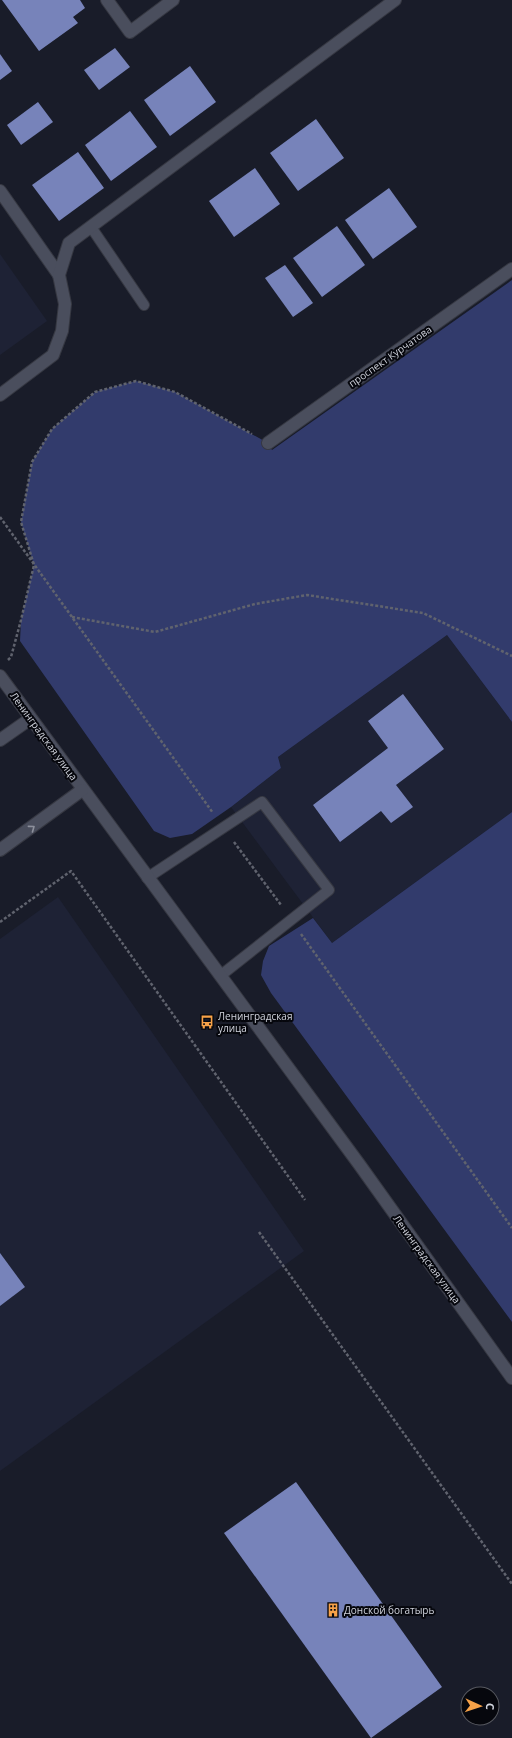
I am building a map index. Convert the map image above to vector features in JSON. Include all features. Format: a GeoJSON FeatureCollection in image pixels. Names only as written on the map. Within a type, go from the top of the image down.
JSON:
{"type":"FeatureCollection","features":[{"type":"Feature","properties":{"kind":"street"},"geometry":{"type":"LineString","coordinates":[[107,0],[130,32],[173,0]]}},
{"type":"Feature","properties":{"kind":"street"},"geometry":{"type":"LineString","coordinates":[[59,275],[69,243],[395,0]]}},
{"type":"Feature","properties":{"kind":"street"},"geometry":{"type":"LineString","coordinates":[[0,191],[59,275],[65,304],[62,330],[53,355],[0,395]]}},
{"type":"Feature","properties":{"kind":"street","name":"проспект Курчатова"},"geometry":{"type":"LineString","coordinates":[[268,443],[512,269]]}},
{"type":"Feature","properties":{"kind":"street","name":"Ленинградская улица"},"geometry":{"type":"LineString","coordinates":[[0,676],[28,721],[80,792],[147,878],[359,1164],[512,1378]]}},
{"type":"Feature","properties":{"kind":"street"},"geometry":{"type":"LineString","coordinates":[[0,689],[28,721],[0,740]]}},
{"type":"Feature","properties":{"kind":"street"},"geometry":{"type":"LineString","coordinates":[[0,850],[80,792],[512,1386]]}},
{"type":"Feature","properties":{"kind":"lane"},"geometry":{"type":"LineString","coordinates":[[91,227],[144,305]]}},
{"type":"Feature","properties":{"kind":"lane"},"geometry":{"type":"LineString","coordinates":[[147,878],[262,802],[329,890],[220,976]]}},
{"type":"Feature","properties":{"kind":"path"},"geometry":{"type":"LineString","coordinates":[[5,662],[11,657],[34,565],[21,522],[32,462],[52,429],[95,392],[136,381],[175,392],[268,443]]}},
{"type":"Feature","properties":{"kind":"path"},"geometry":{"type":"LineString","coordinates":[[0,517],[512,1228]]}},
{"type":"Feature","properties":{"kind":"path"},"geometry":{"type":"LineString","coordinates":[[72,617],[155,632],[255,604],[307,595],[423,613],[512,656]]}},
{"type":"Feature","properties":{"kind":"path"},"geometry":{"type":"LineString","coordinates":[[0,922],[71,871],[305,1200]]}},
{"type":"Feature","properties":{"kind":"path"},"geometry":{"type":"LineString","coordinates":[[259,1232],[512,1584]]}},
{"type":"Feature","properties":{"kind":"shaded area"},"geometry":{"type":"Polygon","coordinates":[[[0,254],[47,321],[0,355],[0,254]]]}},
{"type":"Feature","properties":{"kind":"shaded area"},"geometry":{"type":"Polygon","coordinates":[[[512,280],[512,722],[447,635],[278,757],[281,768],[231,807],[192,834],[170,838],[154,831],[20,641],[21,620],[34,565],[21,522],[32,462],[52,429],[95,392],[136,381],[175,392],[268,443],[272,450],[512,280]]]}},
{"type":"Feature","properties":{"kind":"shaded area"},"geometry":{"type":"Polygon","coordinates":[[[447,635],[512,722],[512,812],[332,943],[231,807],[281,768],[278,757],[447,635]]]}},
{"type":"Feature","properties":{"kind":"shaded area"},"geometry":{"type":"Polygon","coordinates":[[[512,812],[512,1322],[271,993],[261,975],[263,961],[269,946],[313,918],[332,943],[512,812]]]}},
{"type":"Feature","properties":{"kind":"shaded area"},"geometry":{"type":"Polygon","coordinates":[[[58,897],[304,1251],[0,1471],[0,939],[58,897]]]}},
{"type":"Feature","properties":{"kind":"building"},"geometry":{"type":"Polygon","coordinates":[[[2,0],[80,0],[85,8],[73,17],[78,23],[39,51],[2,0]]]}},
{"type":"Feature","properties":{"kind":"building"},"geometry":{"type":"Polygon","coordinates":[[[115,48],[130,67],[99,90],[84,70],[115,48]]]}},
{"type":"Feature","properties":{"kind":"building"},"geometry":{"type":"Polygon","coordinates":[[[0,54],[12,71],[0,80],[0,54]]]}},
{"type":"Feature","properties":{"kind":"building"},"geometry":{"type":"Polygon","coordinates":[[[190,66],[216,102],[170,136],[144,100],[190,66]]]}},
{"type":"Feature","properties":{"kind":"building"},"geometry":{"type":"Polygon","coordinates":[[[38,102],[53,122],[21,145],[7,125],[38,102]]]}},
{"type":"Feature","properties":{"kind":"building"},"geometry":{"type":"Polygon","coordinates":[[[130,111],[157,147],[111,181],[85,145],[130,111]]]}},
{"type":"Feature","properties":{"kind":"building"},"geometry":{"type":"Polygon","coordinates":[[[316,119],[344,158],[298,191],[270,153],[316,119]]]}},
{"type":"Feature","properties":{"kind":"building"},"geometry":{"type":"Polygon","coordinates":[[[78,152],[104,188],[59,221],[32,185],[78,152]]]}},
{"type":"Feature","properties":{"kind":"building"},"geometry":{"type":"Polygon","coordinates":[[[255,168],[280,204],[234,237],[209,201],[255,168]]]}},
{"type":"Feature","properties":{"kind":"building"},"geometry":{"type":"Polygon","coordinates":[[[389,188],[417,227],[373,259],[345,220],[389,188]]]}},
{"type":"Feature","properties":{"kind":"building"},"geometry":{"type":"Polygon","coordinates":[[[337,226],[365,265],[322,297],[293,258],[337,226]]]}},
{"type":"Feature","properties":{"kind":"building"},"geometry":{"type":"Polygon","coordinates":[[[285,265],[313,303],[293,317],[265,278],[285,265]]]}},
{"type":"Feature","properties":{"kind":"building"},"geometry":{"type":"Polygon","coordinates":[[[403,694],[444,749],[396,785],[413,807],[391,823],[381,811],[340,842],[313,805],[388,748],[368,721],[403,694]]]}},
{"type":"Feature","properties":{"kind":"building"},"geometry":{"type":"Polygon","coordinates":[[[0,1253],[25,1287],[0,1306],[0,1253]]]}},
{"type":"Feature","properties":{"kind":"building","name":"Донской богатырь"},"geometry":{"type":"Polygon","coordinates":[[[296,1482],[442,1687],[371,1738],[224,1533],[296,1482]]]}},
{"type":"Feature","properties":{"kind":"place","name":"Ленинградская улица"},"geometry":{"type":"Point","coordinates":[207,1022]}},
{"type":"Feature","properties":{"kind":"place","name":"Донской богатырь"},"geometry":{"type":"Point","coordinates":[333,1610]}}]}
